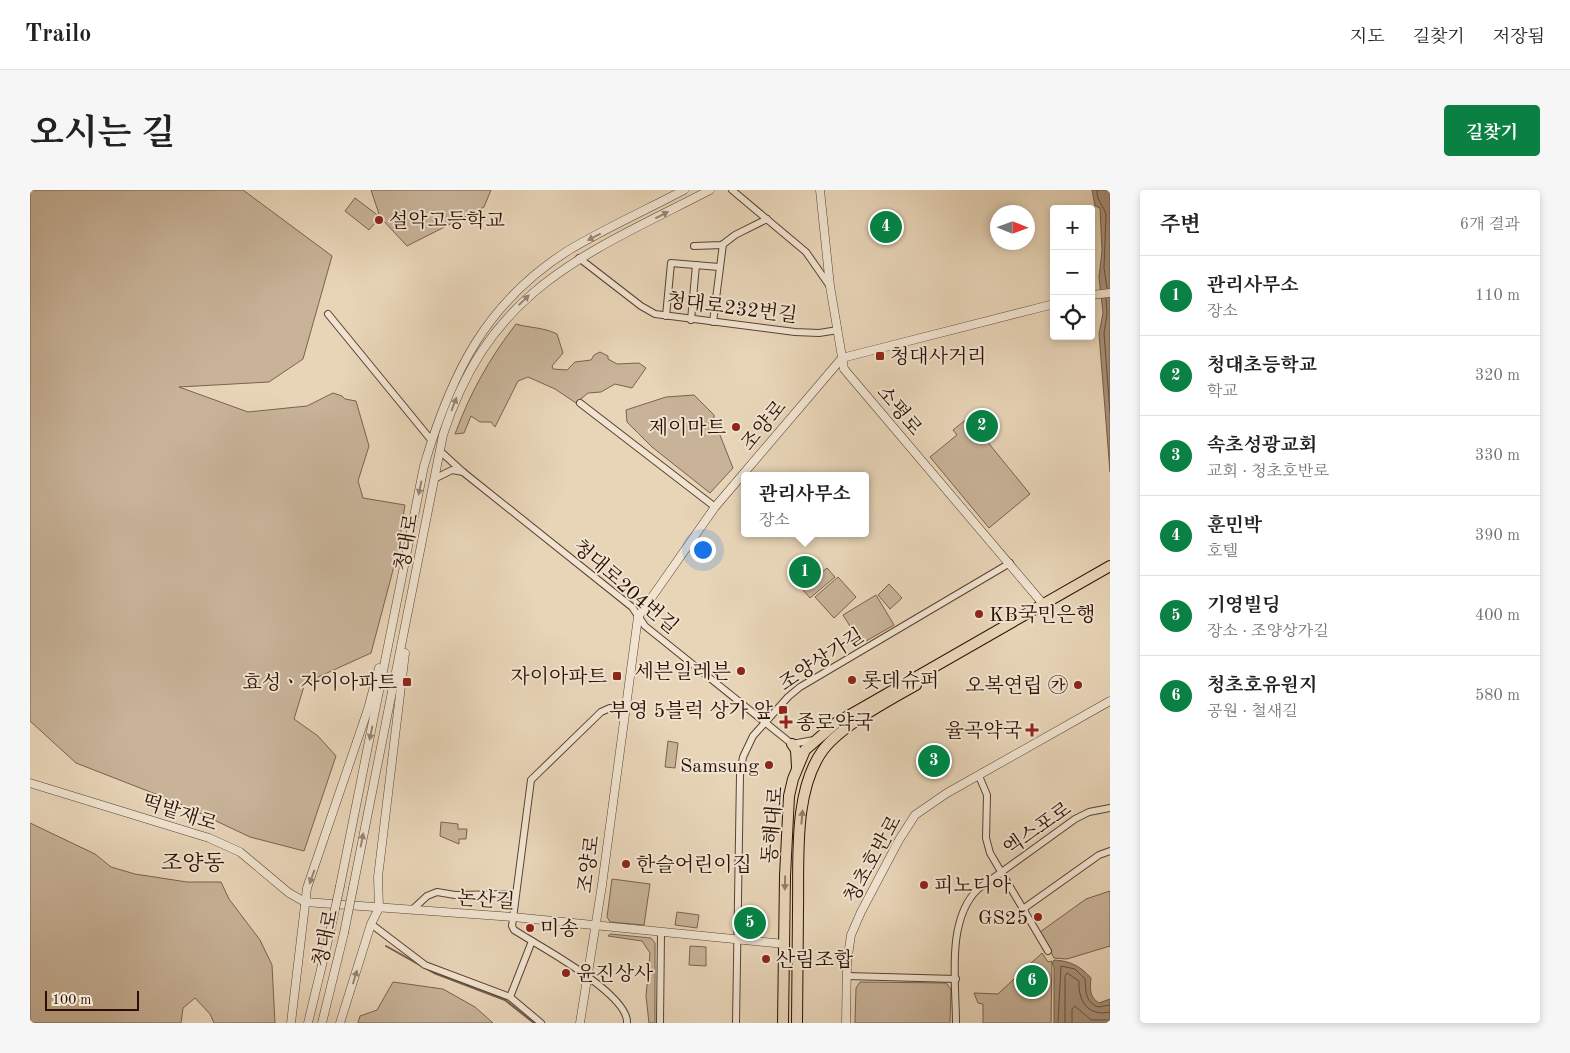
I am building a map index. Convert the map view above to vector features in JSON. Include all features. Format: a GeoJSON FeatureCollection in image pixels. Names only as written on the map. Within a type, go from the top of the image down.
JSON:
{"type":"FeatureCollection","features":[{"type":"Feature","properties":{"kind":"main road","name":"동해대로"},"geometry":{"type":"LineString","coordinates":[[797,1023],[799,862],[803,803],[813,767],[822,751],[834,736],[904,691],[1046,608],[1110,566]]}},
{"type":"Feature","properties":{"kind":"main road","name":"동해대로"},"geometry":{"type":"LineString","coordinates":[[783,1023],[787,814],[789,796],[805,750],[814,740],[849,715],[1110,574]]}},
{"type":"Feature","properties":{"kind":"main road"},"geometry":{"type":"LineString","coordinates":[[792,744],[796,750],[797,770]]}},
{"type":"Feature","properties":{"kind":"street","name":"청대로"},"geometry":{"type":"LineString","coordinates":[[308,1023],[340,886],[420,484],[441,410],[457,374],[484,330],[512,295],[557,258],[684,190]]}},
{"type":"Feature","properties":{"kind":"street","name":"청대로"},"geometry":{"type":"LineString","coordinates":[[322,1023],[344,933],[440,451],[449,417],[461,386],[492,336],[531,293],[579,258],[710,190]]}},
{"type":"Feature","properties":{"kind":"street"},"geometry":{"type":"LineString","coordinates":[[732,190],[806,252],[830,286]]}},
{"type":"Feature","properties":{"kind":"street","name":"소평로"},"geometry":{"type":"LineString","coordinates":[[820,190],[830,286],[842,358],[847,375],[1010,563],[1046,608]]}},
{"type":"Feature","properties":{"kind":"street"},"geometry":{"type":"LineString","coordinates":[[694,246],[723,244],[735,235],[766,219]]}},
{"type":"Feature","properties":{"kind":"street"},"geometry":{"type":"LineString","coordinates":[[713,322],[723,244]]}},
{"type":"Feature","properties":{"kind":"street","name":"청대로232번길"},"geometry":{"type":"LineString","coordinates":[[579,258],[640,306],[666,316],[795,332],[819,333],[838,330]]}},
{"type":"Feature","properties":{"kind":"street"},"geometry":{"type":"LineString","coordinates":[[666,316],[671,263],[719,267]]}},
{"type":"Feature","properties":{"kind":"street"},"geometry":{"type":"LineString","coordinates":[[691,320],[696,265]]}},
{"type":"Feature","properties":{"kind":"street"},"geometry":{"type":"LineString","coordinates":[[1095,295],[1110,293]]}},
{"type":"Feature","properties":{"kind":"street"},"geometry":{"type":"LineString","coordinates":[[842,358],[1050,305]]}},
{"type":"Feature","properties":{"kind":"street"},"geometry":{"type":"LineString","coordinates":[[328,314],[440,451]]}},
{"type":"Feature","properties":{"kind":"street"},"geometry":{"type":"LineString","coordinates":[[484,330],[492,336]]}},
{"type":"Feature","properties":{"kind":"street","name":"조양로"},"geometry":{"type":"LineString","coordinates":[[745,472],[842,358]]}},
{"type":"Feature","properties":{"kind":"street"},"geometry":{"type":"LineString","coordinates":[[580,403],[715,507]]}},
{"type":"Feature","properties":{"kind":"street","name":"청대로204번길"},"geometry":{"type":"LineString","coordinates":[[440,451],[463,472],[632,607],[645,626],[792,744]]}},
{"type":"Feature","properties":{"kind":"street"},"geometry":{"type":"LineString","coordinates":[[434,479],[452,470],[463,472]]}},
{"type":"Feature","properties":{"kind":"street","name":"조양로"},"geometry":{"type":"LineString","coordinates":[[580,1023],[596,926],[638,617],[715,507],[741,476]]}},
{"type":"Feature","properties":{"kind":"street","name":"조양상가길"},"geometry":{"type":"LineString","coordinates":[[736,1023],[741,766],[749,742],[788,696],[804,684],[1010,563]]}},
{"type":"Feature","properties":{"kind":"street"},"geometry":{"type":"LineString","coordinates":[[292,1023],[307,888],[369,707],[398,596]]}},
{"type":"Feature","properties":{"kind":"street"},"geometry":{"type":"LineString","coordinates":[[340,1023],[371,924],[379,908],[378,877],[412,597]]}},
{"type":"Feature","properties":{"kind":"street","name":"청초호반로"},"geometry":{"type":"LineString","coordinates":[[846,1023],[848,947],[856,922],[908,823],[923,808],[1110,701]]}},
{"type":"Feature","properties":{"kind":"street"},"geometry":{"type":"LineString","coordinates":[[626,709],[610,708],[601,712],[532,777],[513,917],[514,930],[560,958],[617,1000],[627,1016],[627,1023]]}},
{"type":"Feature","properties":{"kind":"street"},"geometry":{"type":"LineString","coordinates":[[792,744],[814,740]]}},
{"type":"Feature","properties":{"kind":"street"},"geometry":{"type":"LineString","coordinates":[[979,776],[988,795],[988,845],[1001,872],[1048,951]]}},
{"type":"Feature","properties":{"kind":"street","name":"떡밭재로"},"geometry":{"type":"LineString","coordinates":[[30,783],[209,838],[240,852],[289,894],[305,902]]}},
{"type":"Feature","properties":{"kind":"street","name":"엑스포로"},"geometry":{"type":"LineString","coordinates":[[956,1023],[957,928],[962,911],[972,894],[1075,820],[1089,812],[1110,808]]}},
{"type":"Feature","properties":{"kind":"street"},"geometry":{"type":"LineString","coordinates":[[1023,910],[1099,855],[1110,851]]}},
{"type":"Feature","properties":{"kind":"street"},"geometry":{"type":"LineString","coordinates":[[412,910],[427,896],[438,892],[455,896],[516,894]]}},
{"type":"Feature","properties":{"kind":"street","name":"논산길"},"geometry":{"type":"LineString","coordinates":[[305,902],[513,917],[784,944]]}},
{"type":"Feature","properties":{"kind":"street"},"geometry":{"type":"LineString","coordinates":[[371,924],[425,965],[510,997],[541,1023]]}},
{"type":"Feature","properties":{"kind":"street"},"geometry":{"type":"LineString","coordinates":[[660,1023],[661,932]]}},
{"type":"Feature","properties":{"kind":"street"},"geometry":{"type":"LineString","coordinates":[[510,997],[532,941]]}},
{"type":"Feature","properties":{"kind":"street"},"geometry":{"type":"LineString","coordinates":[[847,976],[956,979]]}},
{"type":"Feature","properties":{"kind":"shaded area"},"geometry":{"type":"Polygon","coordinates":[[[30,190],[243,190],[332,256],[303,359],[269,382],[179,387],[248,412],[307,406],[333,393],[345,399],[356,401],[369,446],[358,481],[363,498],[405,505],[397,555],[371,653],[305,683],[294,719],[318,736],[336,756],[304,851],[250,837],[176,802],[76,763],[30,721],[30,190]]]}},
{"type":"Feature","properties":{"kind":"shaded area"},"geometry":{"type":"Polygon","coordinates":[[[371,190],[491,190],[484,207],[407,246],[380,217],[371,190]]]}},
{"type":"Feature","properties":{"kind":"shaded area"},"geometry":{"type":"Polygon","coordinates":[[[355,198],[380,217],[369,230],[345,211],[355,198]]]}},
{"type":"Feature","properties":{"kind":"shaded area"},"geometry":{"type":"Polygon","coordinates":[[[516,324],[547,330],[557,334],[563,353],[552,366],[553,369],[567,370],[575,362],[591,360],[594,355],[600,352],[617,364],[639,363],[646,368],[632,388],[615,384],[601,392],[588,393],[576,403],[555,389],[528,377],[518,381],[495,427],[491,422],[480,422],[471,416],[464,433],[455,434],[467,404],[481,377],[497,350],[516,324]]]}},
{"type":"Feature","properties":{"kind":"shaded area"},"geometry":{"type":"Polygon","coordinates":[[[694,395],[714,415],[714,420],[733,468],[710,493],[652,447],[627,422],[626,410],[666,397],[694,395]]]}},
{"type":"Feature","properties":{"kind":"shaded area"},"geometry":{"type":"Polygon","coordinates":[[[968,418],[1030,494],[989,528],[930,457],[957,435],[953,430],[968,418]]]}},
{"type":"Feature","properties":{"kind":"shaded area"},"geometry":{"type":"Polygon","coordinates":[[[827,568],[835,577],[810,598],[802,589],[827,568]]]}},
{"type":"Feature","properties":{"kind":"shaded area"},"geometry":{"type":"Polygon","coordinates":[[[838,577],[856,597],[834,618],[815,597],[838,577]]]}},
{"type":"Feature","properties":{"kind":"shaded area"},"geometry":{"type":"Polygon","coordinates":[[[889,584],[902,598],[890,609],[878,595],[889,584]]]}},
{"type":"Feature","properties":{"kind":"shaded area"},"geometry":{"type":"Polygon","coordinates":[[[876,595],[894,625],[861,644],[843,615],[876,595]]]}},
{"type":"Feature","properties":{"kind":"shaded area"},"geometry":{"type":"Polygon","coordinates":[[[668,741],[678,743],[675,768],[665,767],[668,741]]]}},
{"type":"Feature","properties":{"kind":"shaded area"},"geometry":{"type":"Polygon","coordinates":[[[441,822],[458,824],[458,829],[467,829],[466,839],[459,839],[459,844],[440,836],[441,822]]]}},
{"type":"Feature","properties":{"kind":"shaded area"},"geometry":{"type":"Polygon","coordinates":[[[30,823],[95,854],[111,867],[135,874],[187,882],[221,882],[229,899],[260,940],[272,965],[275,1023],[214,1023],[210,1014],[195,998],[183,1008],[181,1023],[30,1023],[30,823]]]}},
{"type":"Feature","properties":{"kind":"shaded area"},"geometry":{"type":"Polygon","coordinates":[[[612,879],[650,884],[644,925],[610,922],[607,917],[612,879]]]}},
{"type":"Feature","properties":{"kind":"shaded area"},"geometry":{"type":"Polygon","coordinates":[[[1110,891],[1110,946],[1067,959],[1054,958],[1040,932],[1086,899],[1110,891]]]}},
{"type":"Feature","properties":{"kind":"shaded area"},"geometry":{"type":"Polygon","coordinates":[[[677,912],[699,915],[697,928],[675,925],[677,912]]]}},
{"type":"Feature","properties":{"kind":"shaded area"},"geometry":{"type":"Polygon","coordinates":[[[610,934],[651,938],[655,943],[655,1023],[649,1023],[646,996],[650,953],[642,941],[608,936],[610,934]]]}},
{"type":"Feature","properties":{"kind":"shaded area"},"geometry":{"type":"Polygon","coordinates":[[[690,946],[706,947],[706,966],[689,965],[690,946]]]}},
{"type":"Feature","properties":{"kind":"shaded area"},"geometry":{"type":"Polygon","coordinates":[[[1042,953],[1048,962],[1052,961],[1051,1023],[983,1023],[983,1004],[978,1003],[974,993],[998,994],[1042,953]]]}},
{"type":"Feature","properties":{"kind":"shaded area"},"geometry":{"type":"Polygon","coordinates":[[[393,982],[443,989],[475,1007],[493,1023],[358,1023],[360,1016],[377,1010],[393,982]]]}},
{"type":"Feature","properties":{"kind":"shaded area"},"geometry":{"type":"Polygon","coordinates":[[[860,982],[946,983],[951,989],[950,1023],[855,1023],[856,988],[860,982]]]}},
{"type":"Feature","properties":{"kind":"water"},"geometry":{"type":"Polygon","coordinates":[[[1092,190],[1110,190],[1110,472],[1099,334],[1103,313],[1099,277],[1102,251],[1100,208],[1095,205],[1092,190]]]}},
{"type":"Feature","properties":{"kind":"water"},"geometry":{"type":"Polygon","coordinates":[[[1054,960],[1070,963],[1079,967],[1087,974],[1091,978],[1090,989],[1096,1001],[1099,1003],[1110,999],[1110,1023],[1054,1023],[1054,966],[1052,964],[1054,960]]]}},
{"type":"Feature","properties":{"kind":"waterway"},"geometry":{"type":"LineString","coordinates":[[386,946],[434,973],[505,1000],[534,1023]]}},
{"type":"Feature","properties":{"kind":"place","name":"설악고등학교"},"geometry":{"type":"Point","coordinates":[379,220]}},
{"type":"Feature","properties":{"kind":"place","name":"훈민박"},"geometry":{"type":"Point","coordinates":[886,227]}},
{"type":"Feature","properties":{"kind":"place","name":"청대사거리"},"geometry":{"type":"Point","coordinates":[880,356]}},
{"type":"Feature","properties":{"kind":"place","name":"청대초등학교"},"geometry":{"type":"Point","coordinates":[982,426]}},
{"type":"Feature","properties":{"kind":"place","name":"제이마트"},"geometry":{"type":"Point","coordinates":[736,427]}},
{"type":"Feature","properties":{"kind":"place","name":"관리사무소"},"geometry":{"type":"Point","coordinates":[805,572]}},
{"type":"Feature","properties":{"kind":"place","name":"KB국민은행"},"geometry":{"type":"Point","coordinates":[979,614]}},
{"type":"Feature","properties":{"kind":"place","name":"세븐일레븐"},"geometry":{"type":"Point","coordinates":[741,671]}},
{"type":"Feature","properties":{"kind":"place","name":"자이아파트"},"geometry":{"type":"Point","coordinates":[617,676]}},
{"type":"Feature","properties":{"kind":"place","name":"롯데슈퍼"},"geometry":{"type":"Point","coordinates":[852,680]}},
{"type":"Feature","properties":{"kind":"place","name":"효성ㆍ자이아파트"},"geometry":{"type":"Point","coordinates":[407,682]}},
{"type":"Feature","properties":{"kind":"place","name":"오복연립 ㉮"},"geometry":{"type":"Point","coordinates":[1078,685]}},
{"type":"Feature","properties":{"kind":"place","name":"부영 5블럭 상가 앞"},"geometry":{"type":"Point","coordinates":[783,710]}},
{"type":"Feature","properties":{"kind":"place","name":"종로약국"},"geometry":{"type":"Point","coordinates":[786,722]}},
{"type":"Feature","properties":{"kind":"place","name":"율곡약국"},"geometry":{"type":"Point","coordinates":[1032,730]}},
{"type":"Feature","properties":{"kind":"place","name":"속초성광교회"},"geometry":{"type":"Point","coordinates":[934,761]}},
{"type":"Feature","properties":{"kind":"place","name":"Samsung"},"geometry":{"type":"Point","coordinates":[769,765]}},
{"type":"Feature","properties":{"kind":"place","name":"한슬어린이집"},"geometry":{"type":"Point","coordinates":[626,864]}},
{"type":"Feature","properties":{"kind":"place","name":"피노디아"},"geometry":{"type":"Point","coordinates":[924,885]}},
{"type":"Feature","properties":{"kind":"place","name":"GS25"},"geometry":{"type":"Point","coordinates":[1038,917]}},
{"type":"Feature","properties":{"kind":"place","name":"기영빌딩"},"geometry":{"type":"Point","coordinates":[750,923]}},
{"type":"Feature","properties":{"kind":"place","name":"미송"},"geometry":{"type":"Point","coordinates":[530,928]}},
{"type":"Feature","properties":{"kind":"place","name":"산림조합"},"geometry":{"type":"Point","coordinates":[766,959]}},
{"type":"Feature","properties":{"kind":"place","name":"윤진상사"},"geometry":{"type":"Point","coordinates":[566,973]}},
{"type":"Feature","properties":{"kind":"place","name":"청초호유원지"},"geometry":{"type":"Point","coordinates":[1032,981]}},
{"type":"Feature","properties":{"kind":"district","name":"조양동"},"geometry":{"type":"Point","coordinates":[193,862]}}]}
